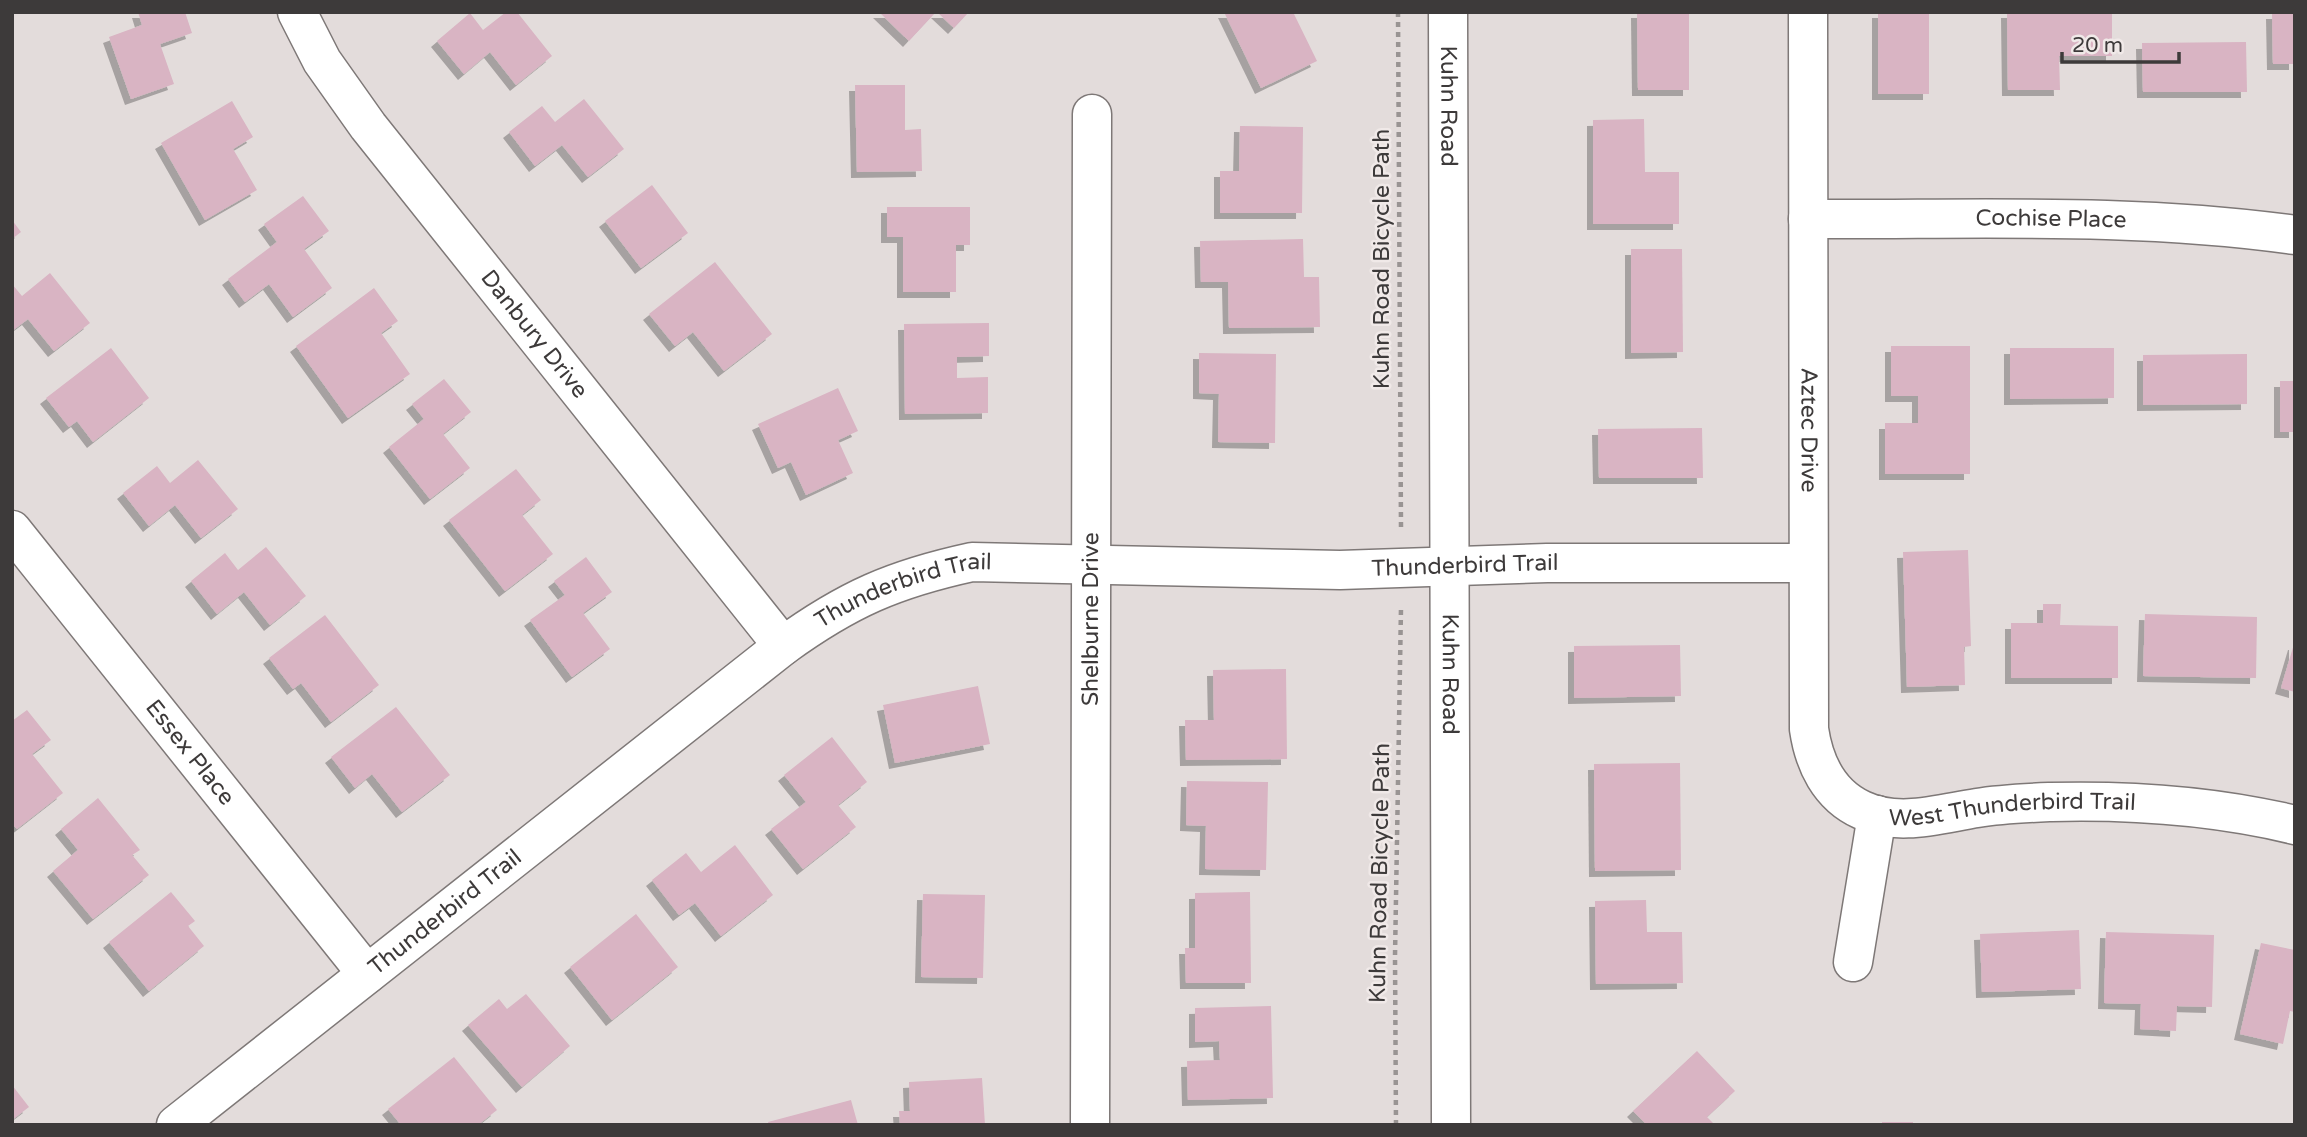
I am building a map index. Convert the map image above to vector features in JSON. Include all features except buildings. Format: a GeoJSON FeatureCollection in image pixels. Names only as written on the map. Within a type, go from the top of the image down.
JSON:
{"type":"FeatureCollection","features":[{"type":"Feature","properties":{"kind":"street","name":"Danbury Drive"},"geometry":{"type":"LineString","coordinates":[[297,12],[322,61],[368,126],[783,646]]}},
{"type":"Feature","properties":{"kind":"street","name":"Kuhn Road"},"geometry":{"type":"LineString","coordinates":[[1448,12],[1451,1125]]}},
{"type":"Feature","properties":{"kind":"street","name":"Aztec Drive"},"geometry":{"type":"LineString","coordinates":[[1808,12],[1809,729],[1818,767],[1843,799],[1877,815]]}},
{"type":"Feature","properties":{"kind":"street","name":"Shelburne Drive"},"geometry":{"type":"LineString","coordinates":[[1090,1125],[1093,114]]}},
{"type":"Feature","properties":{"kind":"street","name":"Cochise Place"},"geometry":{"type":"LineString","coordinates":[[1808,219],[2133,220],[2219,224],[2295,235]]}},
{"type":"Feature","properties":{"kind":"street","name":"Essex Place"},"geometry":{"type":"LineString","coordinates":[[12,530],[367,974]]}},
{"type":"Feature","properties":{"kind":"street","name":"Thunderbird Trail"},"geometry":{"type":"LineString","coordinates":[[176,1125],[783,646],[830,612],[873,590],[920,573],[972,562],[1340,570],[1449,566],[1808,563]]}},
{"type":"Feature","properties":{"kind":"street","name":"West Thunderbird Trail"},"geometry":{"type":"LineString","coordinates":[[1853,962],[1877,815],[1897,819],[2016,805],[2117,803],[2182,806],[2295,825]]}},
{"type":"Feature","properties":{"kind":"path","name":"Kuhn Road Bicycle Path"},"geometry":{"type":"LineString","coordinates":[[1398,12],[1401,505]]}},
{"type":"Feature","properties":{"kind":"path","name":"Kuhn Road Bicycle Path"},"geometry":{"type":"LineString","coordinates":[[1396,1125],[1395,956],[1401,623]]}}]}
